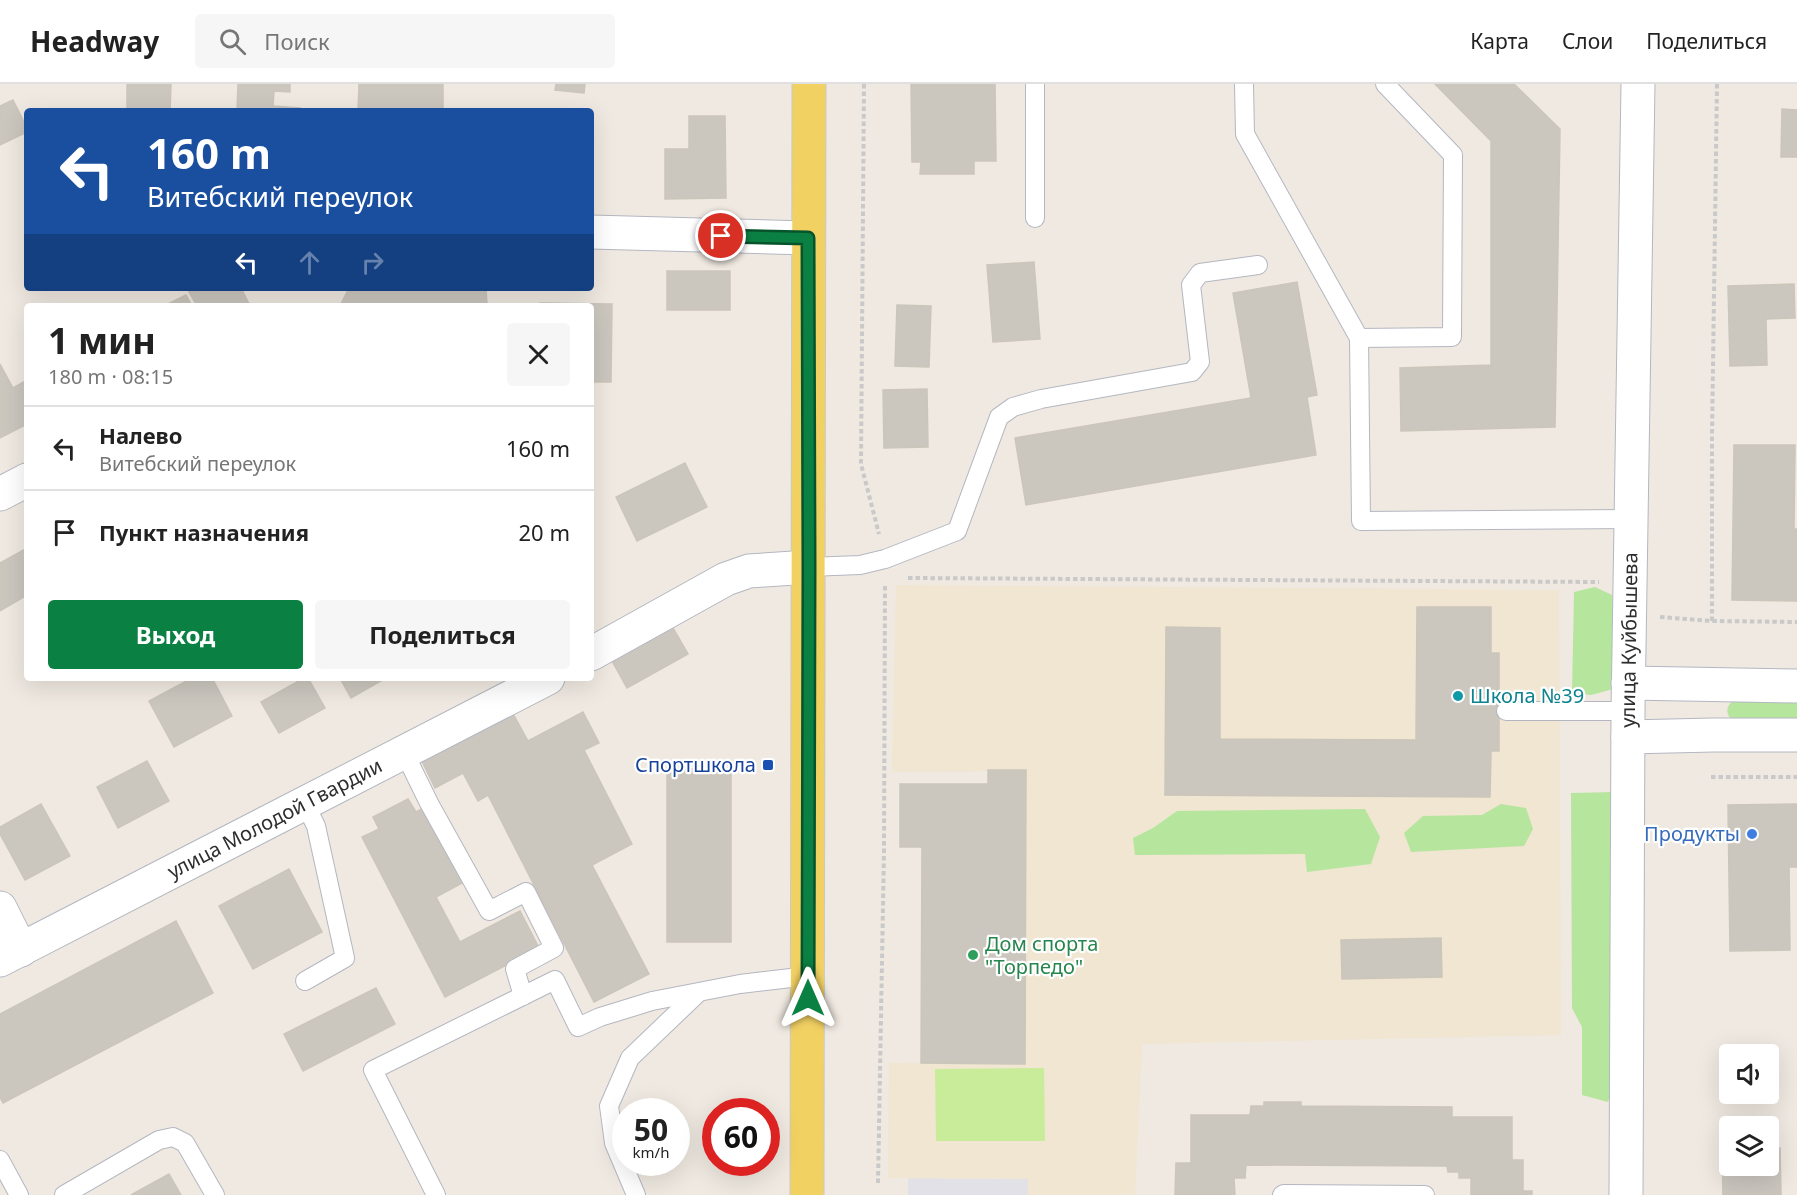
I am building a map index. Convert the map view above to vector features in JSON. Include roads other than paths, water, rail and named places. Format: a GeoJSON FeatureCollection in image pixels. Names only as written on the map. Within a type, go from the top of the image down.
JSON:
{"type":"FeatureCollection","features":[{"type":"Feature","properties":{"kind":"main road"},"geometry":{"type":"LineString","coordinates":[[807,1195],[809,84]]}},
{"type":"Feature","properties":{"kind":"street","name":"улица Куйбышева"},"geometry":{"type":"LineString","coordinates":[[1626,1195],[1628,711],[1638,84]]}},
{"type":"Feature","properties":{"kind":"street"},"geometry":{"type":"LineString","coordinates":[[594,232],[808,238]]}},
{"type":"Feature","properties":{"kind":"street"},"geometry":{"type":"LineString","coordinates":[[0,494],[24,482]]}},
{"type":"Feature","properties":{"kind":"street"},"geometry":{"type":"LineString","coordinates":[[594,652],[726,579],[748,571],[809,567]]}},
{"type":"Feature","properties":{"kind":"street","name":"улица Молодой Гвардии"},"geometry":{"type":"LineString","coordinates":[[10,955],[542,681]]}},
{"type":"Feature","properties":{"kind":"street"},"geometry":{"type":"LineString","coordinates":[[1628,711],[1797,686]]}},
{"type":"Feature","properties":{"kind":"street"},"geometry":{"type":"LineString","coordinates":[[1628,711],[1713,735],[1797,735]]}},
{"type":"Feature","properties":{"kind":"street"},"geometry":{"type":"LineString","coordinates":[[0,908],[10,955]]}},
{"type":"Feature","properties":{"kind":"lane"},"geometry":{"type":"LineString","coordinates":[[1035,84],[1035,219]]}},
{"type":"Feature","properties":{"kind":"lane"},"geometry":{"type":"LineString","coordinates":[[1244,84],[1245,134],[1359,338],[1361,521],[1631,519]]}},
{"type":"Feature","properties":{"kind":"lane"},"geometry":{"type":"LineString","coordinates":[[1359,338],[1452,337],[1452,155],[1385,84]]}},
{"type":"Feature","properties":{"kind":"lane"},"geometry":{"type":"LineString","coordinates":[[809,567],[860,565],[885,559],[957,531],[999,417],[1013,407],[1041,399],[1192,372],[1200,362],[1191,285],[1200,273],[1258,266]]}},
{"type":"Feature","properties":{"kind":"lane"},"geometry":{"type":"LineString","coordinates":[[1506,711],[1628,711]]}},
{"type":"Feature","properties":{"kind":"lane"},"geometry":{"type":"LineString","coordinates":[[404,752],[429,803],[489,910],[525,892],[554,948],[515,969],[523,996]]}},
{"type":"Feature","properties":{"kind":"lane"},"geometry":{"type":"LineString","coordinates":[[304,802],[316,826],[345,958],[305,981]]}},
{"type":"Feature","properties":{"kind":"lane"},"geometry":{"type":"LineString","coordinates":[[436,1195],[373,1070],[555,980],[578,1027],[600,1017],[652,1001],[740,984],[808,976]]}},
{"type":"Feature","properties":{"kind":"lane"},"geometry":{"type":"LineString","coordinates":[[636,1195],[614,1143],[609,1106],[630,1058],[698,993]]}},
{"type":"Feature","properties":{"kind":"lane"},"geometry":{"type":"LineString","coordinates":[[64,1195],[159,1140],[173,1137],[185,1143],[215,1195]]}},
{"type":"Feature","properties":{"kind":"lane"},"geometry":{"type":"LineString","coordinates":[[0,1160],[19,1195]]}},
{"type":"Feature","properties":{"kind":"lane"},"geometry":{"type":"LineString","coordinates":[[1282,1195],[1425,1195]]}},
{"type":"Feature","properties":{"kind":"place","name":"Школа №39"},"geometry":{"type":"Point","coordinates":[1458,696]}},
{"type":"Feature","properties":{"kind":"place","name":"Спортшкола"},"geometry":{"type":"Point","coordinates":[768,765]}},
{"type":"Feature","properties":{"kind":"place","name":"Продукты"},"geometry":{"type":"Point","coordinates":[1752,834]}},
{"type":"Feature","properties":{"kind":"place","name":"Дом спорта \"Торпедо\""},"geometry":{"type":"Point","coordinates":[973,955]}}]}
